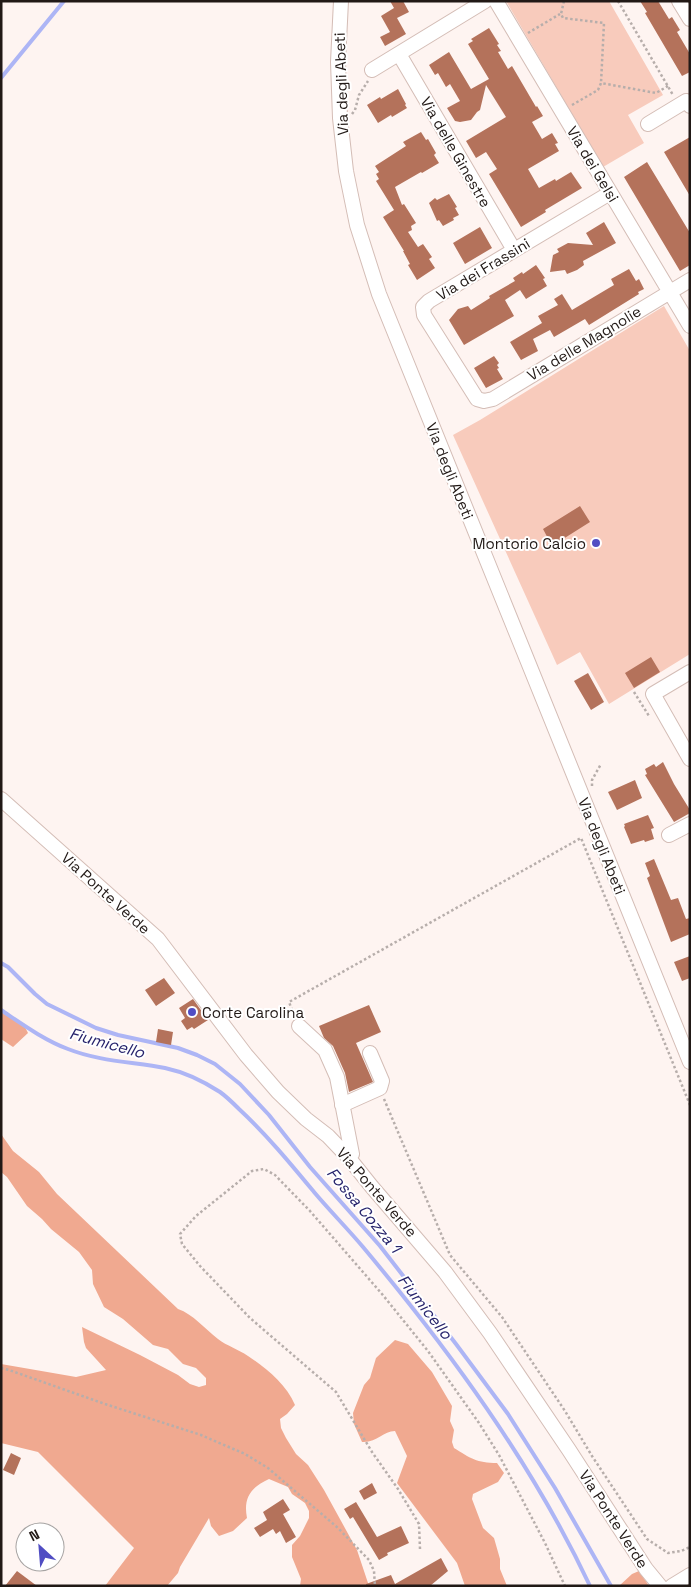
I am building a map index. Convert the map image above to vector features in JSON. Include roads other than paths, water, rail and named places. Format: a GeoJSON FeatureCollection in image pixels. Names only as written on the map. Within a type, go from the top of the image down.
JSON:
{"type":"FeatureCollection","features":[{"type":"Feature","properties":{"kind":"street","name":"Via degli Abeti"},"geometry":{"type":"LineString","coordinates":[[341,1],[338,62],[340,126],[346,171],[357,225],[379,294],[690,1062]]}},
{"type":"Feature","properties":{"kind":"street"},"geometry":{"type":"LineString","coordinates":[[372,70],[485,1]]}},
{"type":"Feature","properties":{"kind":"street","name":"Via dei Gelsi"},"geometry":{"type":"LineString","coordinates":[[496,1],[690,326]]}},
{"type":"Feature","properties":{"kind":"street"},"geometry":{"type":"LineString","coordinates":[[679,1],[690,19]]}},
{"type":"Feature","properties":{"kind":"street","name":"Via delle Ginestre"},"geometry":{"type":"LineString","coordinates":[[399,54],[514,250]]}},
{"type":"Feature","properties":{"kind":"street"},"geometry":{"type":"LineString","coordinates":[[648,124],[685,106]]}},
{"type":"Feature","properties":{"kind":"street","name":"Via dei Frassini"},"geometry":{"type":"LineString","coordinates":[[477,399],[424,315],[423,306],[610,193]]}},
{"type":"Feature","properties":{"kind":"street","name":"Via delle Magnolie"},"geometry":{"type":"LineString","coordinates":[[477,399],[484,401],[493,399],[690,280]]}},
{"type":"Feature","properties":{"kind":"street"},"geometry":{"type":"LineString","coordinates":[[690,672],[653,694],[690,759]]}},
{"type":"Feature","properties":{"kind":"street","name":"Via Ponte Verde"},"geometry":{"type":"LineString","coordinates":[[1,799],[158,939],[246,1054],[278,1092],[306,1119],[328,1136],[348,1157],[445,1272],[490,1333],[569,1450],[646,1570],[660,1586]]}},
{"type":"Feature","properties":{"kind":"street"},"geometry":{"type":"LineString","coordinates":[[670,835],[690,824]]}},
{"type":"Feature","properties":{"kind":"street"},"geometry":{"type":"LineString","coordinates":[[299,1026],[326,1050],[337,1077],[352,1154],[348,1157]]}},
{"type":"Feature","properties":{"kind":"street"},"geometry":{"type":"LineString","coordinates":[[342,1105],[380,1088],[382,1081],[370,1053]]}},
{"type":"Feature","properties":{"kind":"street"},"geometry":{"type":"LineString","coordinates":[[672,1586],[690,1575]]}},
{"type":"Feature","properties":{"kind":"waterway","name":"Fossa Cozza 1"},"geometry":{"type":"LineString","coordinates":[[1,78],[64,1]]}},
{"type":"Feature","properties":{"kind":"waterway","name":"Fossa Cozza 1"},"geometry":{"type":"LineString","coordinates":[[1,963],[8,967],[47,1004],[96,1028],[118,1035],[178,1048],[197,1055],[215,1064],[240,1084],[269,1115],[310,1167],[380,1246],[508,1414],[555,1488],[611,1586]]}},
{"type":"Feature","properties":{"kind":"waterway","name":"Fiumicello"},"geometry":{"type":"LineString","coordinates":[[1,1010],[42,1036],[68,1049],[103,1059],[165,1068],[179,1072],[207,1084],[230,1100],[278,1149],[363,1247],[458,1368],[516,1452],[567,1540],[590,1586]]}},
{"type":"Feature","properties":{"kind":"place","name":"Montorio Calcio"},"geometry":{"type":"Point","coordinates":[596,543]}},
{"type":"Feature","properties":{"kind":"place","name":"Corte Carolina"},"geometry":{"type":"Point","coordinates":[192,1012]}}]}
